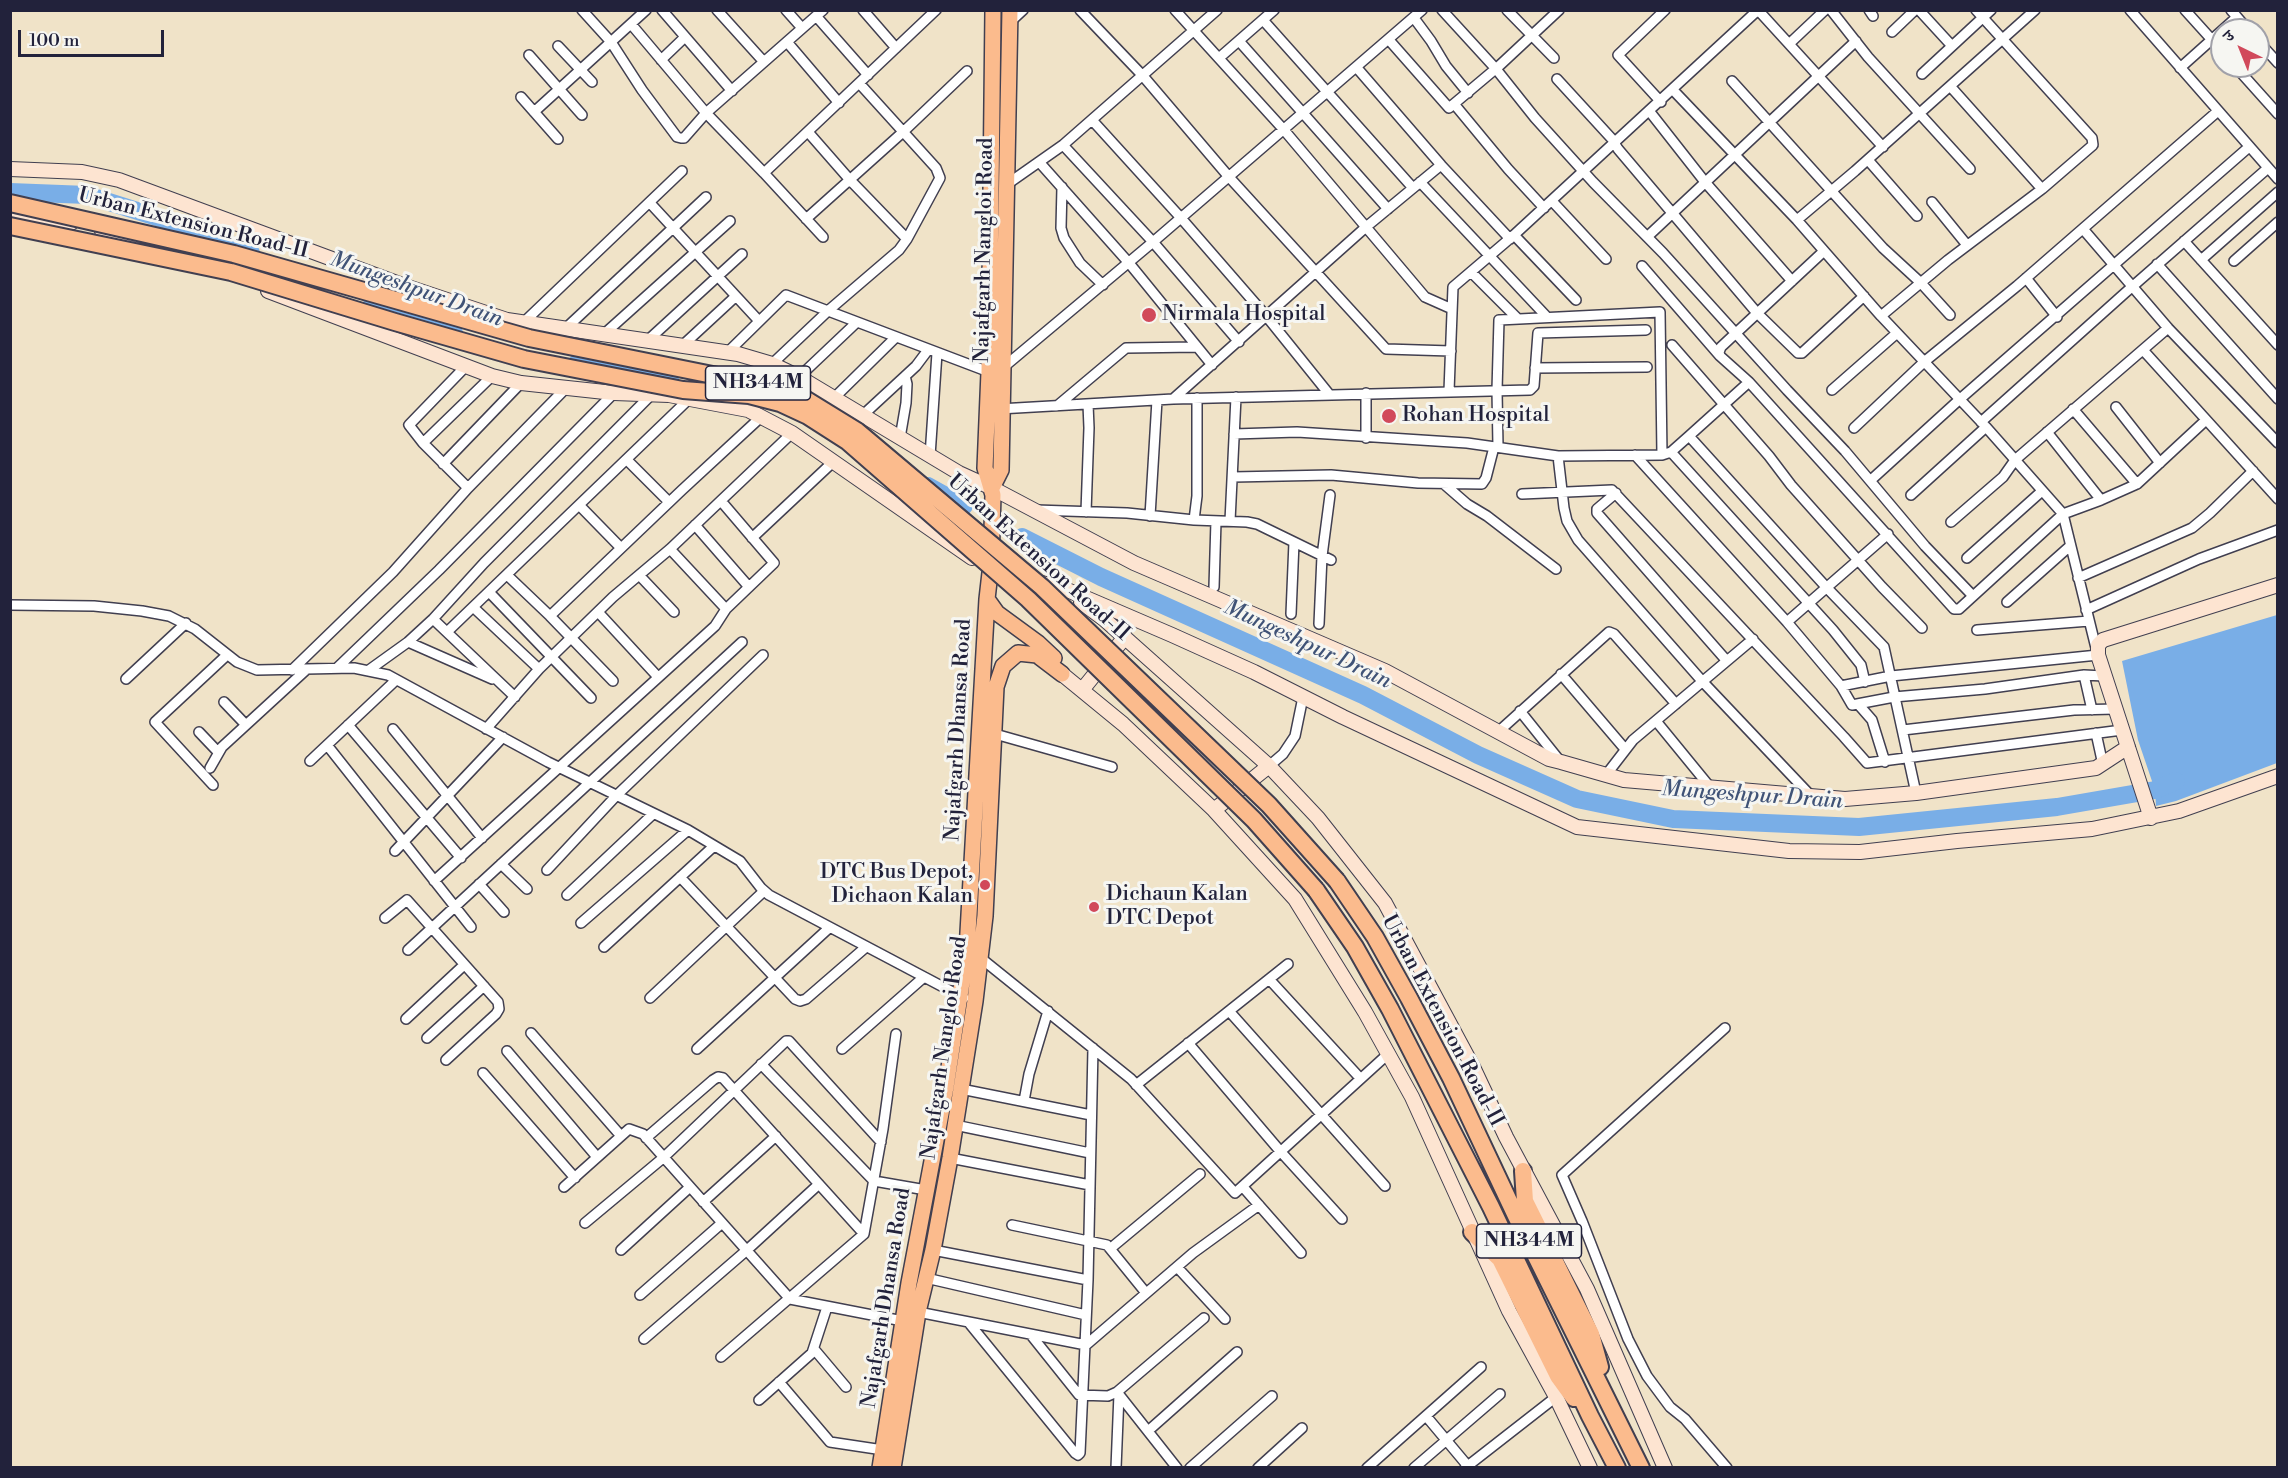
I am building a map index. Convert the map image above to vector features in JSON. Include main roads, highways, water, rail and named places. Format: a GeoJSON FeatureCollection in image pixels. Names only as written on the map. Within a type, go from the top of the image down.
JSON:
{"type":"FeatureCollection","features":[{"type":"Feature","properties":{"kind":"highway","name":"Urban Extension Road-II"},"geometry":{"type":"LineString","coordinates":[[10,203],[234,254],[529,339],[792,391],[857,431],[1042,587],[1269,805],[1337,881],[1375,937],[1451,1078],[1516,1216],[1641,1467]]}},
{"type":"Feature","properties":{"kind":"highway","name":"Urban Extension Road-II"},"geometry":{"type":"LineString","coordinates":[[10,226],[231,272],[524,359],[683,390],[749,395],[780,403],[808,416],[847,441],[1028,599],[1254,820],[1316,890],[1355,947],[1390,1009],[1491,1207],[1617,1467]]}},
{"type":"Feature","properties":{"kind":"highway"},"geometry":{"type":"LineString","coordinates":[[1523,1171],[1525,1201],[1591,1334],[1609,1402]]}},
{"type":"Feature","properties":{"kind":"highway"},"geometry":{"type":"LineString","coordinates":[[1472,1232],[1500,1259],[1558,1377],[1577,1401],[1587,1408]]}},
{"type":"Feature","properties":{"kind":"main road","name":"Najafgarh Nangloi Road"},"geometry":{"type":"LineString","coordinates":[[993,10],[989,372],[995,409]]}},
{"type":"Feature","properties":{"kind":"main road","name":"Najafgarh Nangloi Road"},"geometry":{"type":"LineString","coordinates":[[893,1467],[912,1319],[933,1250],[951,1158],[961,1089],[967,999],[974,953],[982,839],[994,734],[996,687],[1000,672],[1010,658],[1018,653],[1044,658],[1062,674],[1054,658],[1038,643],[997,613],[987,599],[991,568],[992,488],[985,468],[1005,366],[1010,16]]}},
{"type":"Feature","properties":{"kind":"main road","name":"Najafgarh Dhansa Road"},"geometry":{"type":"LineString","coordinates":[[982,839],[987,599]]}},
{"type":"Feature","properties":{"kind":"main road","name":"Najafgarh Dhansa Road"},"geometry":{"type":"LineString","coordinates":[[880,1467],[912,1319],[926,1190],[946,1087],[967,999]]}},
{"type":"Feature","properties":{"kind":"water"},"geometry":{"type":"Polygon","coordinates":[[[2277,615],[2277,763],[2176,801],[2156,806],[2155,790],[2138,740],[2122,661],[2277,615]]]}},
{"type":"Feature","properties":{"kind":"waterway","name":"Mungeshpur Drain"},"geometry":{"type":"LineString","coordinates":[[10,192],[87,195],[166,220],[251,253]]}},
{"type":"Feature","properties":{"kind":"waterway","name":"Mungeshpur Drain"},"geometry":{"type":"LineString","coordinates":[[372,299],[454,333]]}},
{"type":"Feature","properties":{"kind":"waterway","name":"Mungeshpur Drain"},"geometry":{"type":"LineString","coordinates":[[577,363],[672,373]]}},
{"type":"Feature","properties":{"kind":"waterway","name":"Mungeshpur Drain"},"geometry":{"type":"LineString","coordinates":[[928,486],[964,506]]}},
{"type":"Feature","properties":{"kind":"waterway","name":"Mungeshpur Drain"},"geometry":{"type":"LineString","coordinates":[[1022,537],[1101,577],[1363,695],[1478,755],[1577,799],[1673,819],[1859,827],[2057,807],[2155,790],[2176,781]]}},
{"type":"Feature","properties":{"kind":"place","name":"Nirmala Hospital"},"geometry":{"type":"Point","coordinates":[1149,315]}},
{"type":"Feature","properties":{"kind":"place","name":"Rohan Hospital"},"geometry":{"type":"Point","coordinates":[1389,416]}},
{"type":"Feature","properties":{"kind":"place","name":"DTC Bus Depot, Dichaon Kalan"},"geometry":{"type":"Point","coordinates":[985,885]}},
{"type":"Feature","properties":{"kind":"place","name":"Dichaun Kalan DTC Depot"},"geometry":{"type":"Point","coordinates":[1094,907]}}]}
